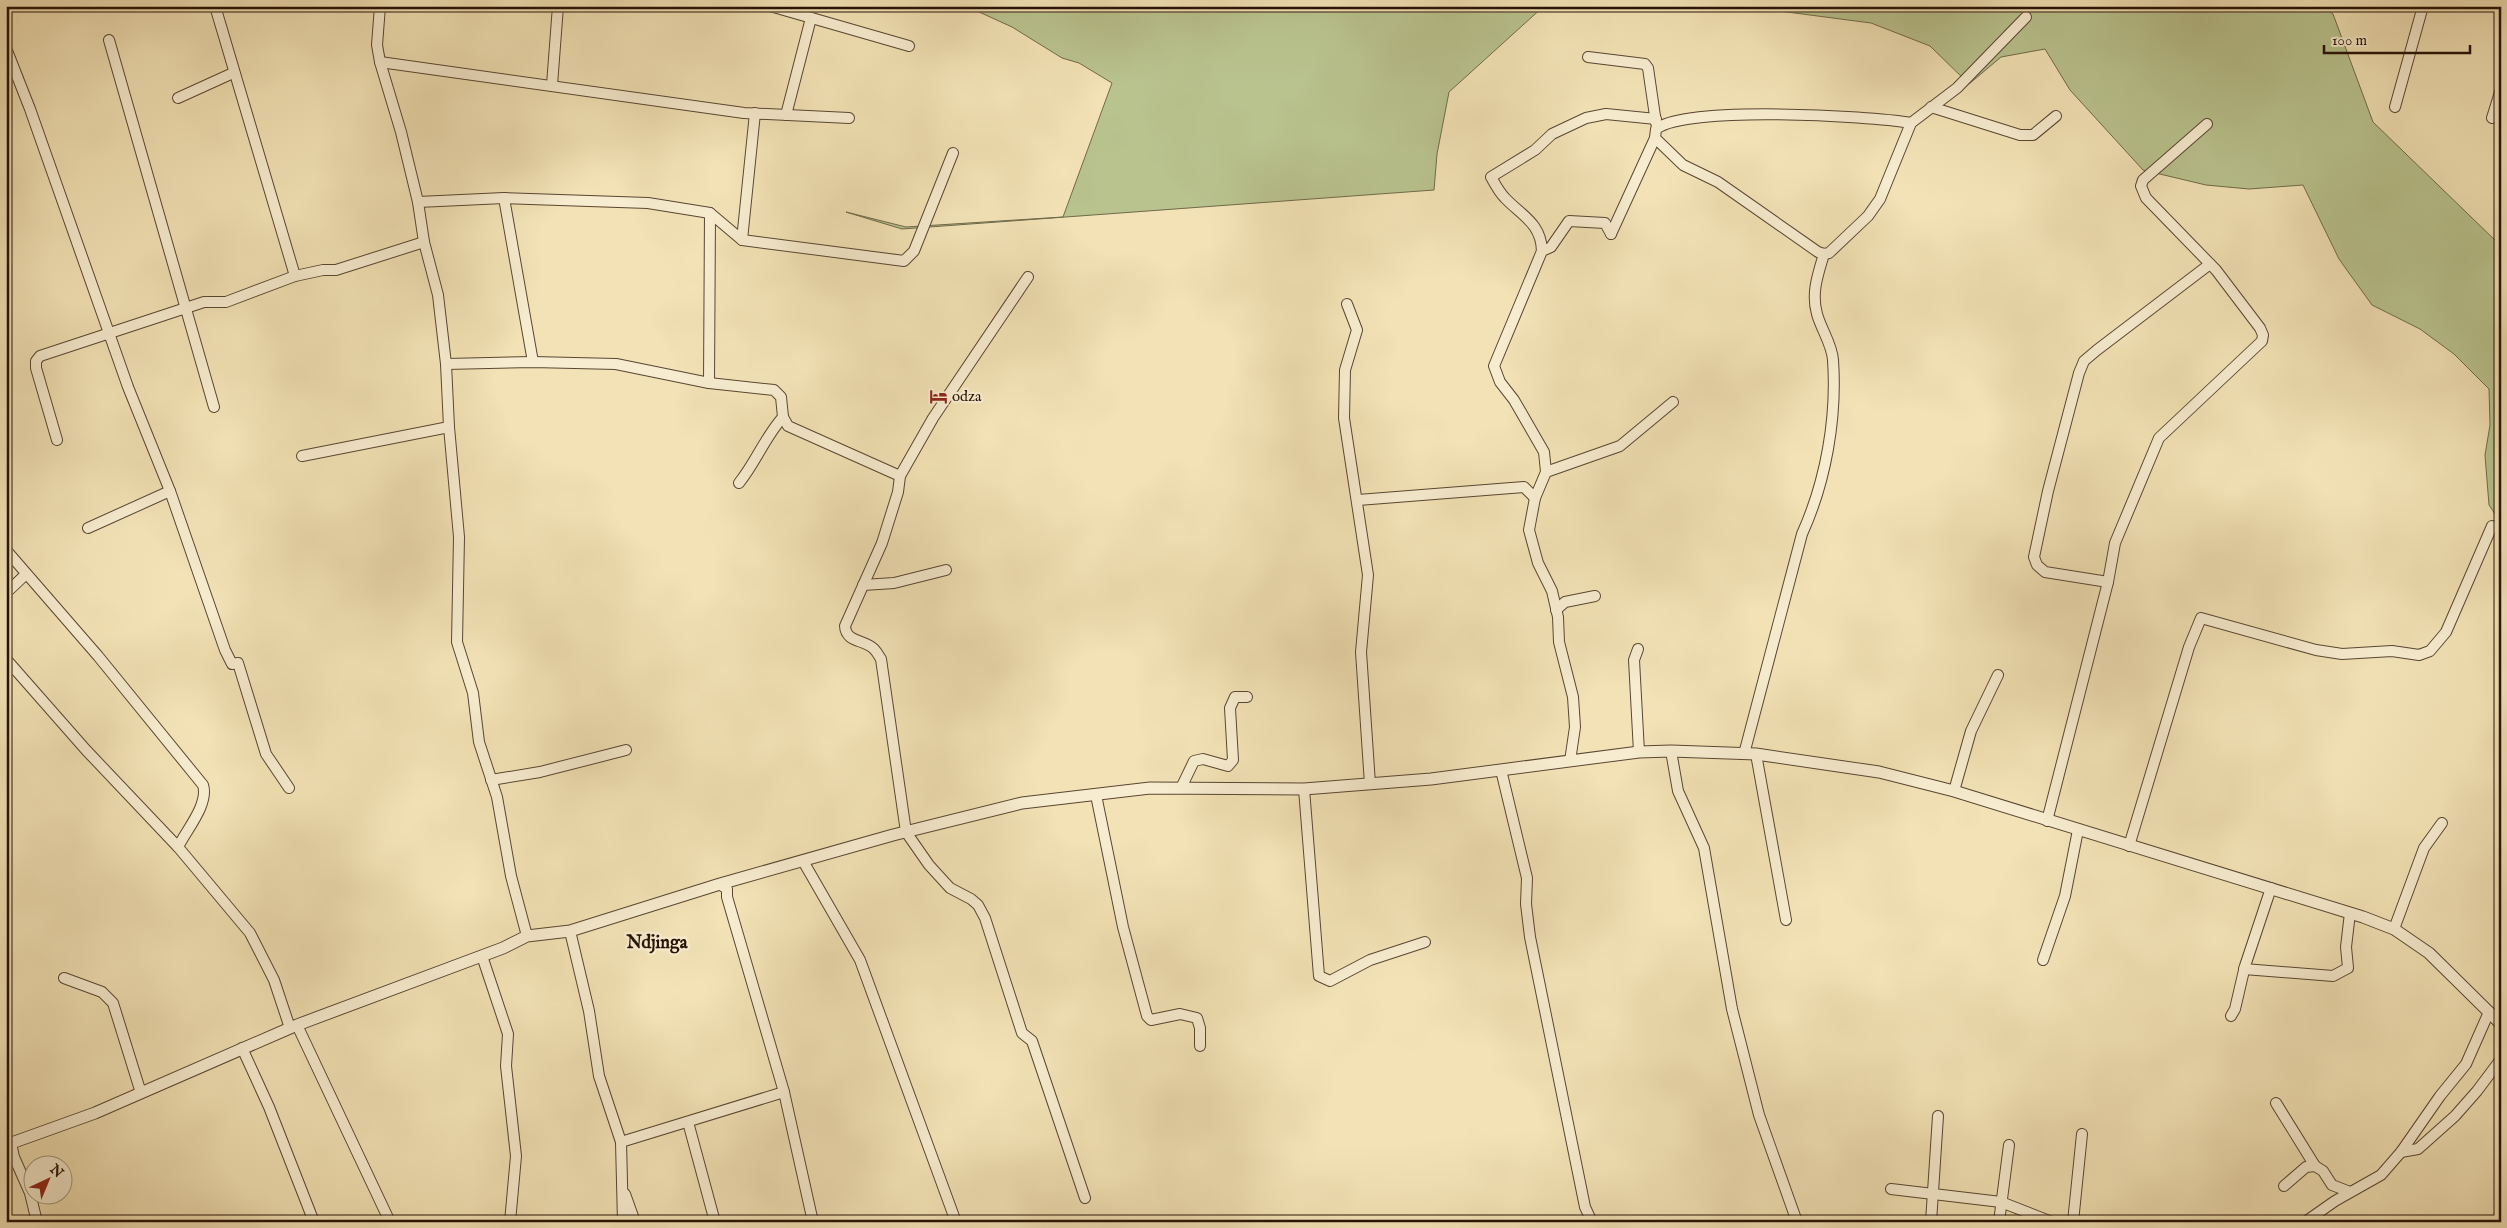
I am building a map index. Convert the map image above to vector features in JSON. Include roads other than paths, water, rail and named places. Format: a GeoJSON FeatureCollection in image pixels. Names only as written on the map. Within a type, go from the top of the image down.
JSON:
{"type":"FeatureCollection","features":[{"type":"Feature","properties":{"kind":"street"},"geometry":{"type":"LineString","coordinates":[[215,6],[233,73],[270,185],[295,276]]}},
{"type":"Feature","properties":{"kind":"street"},"geometry":{"type":"LineString","coordinates":[[380,6],[377,45],[380,62],[401,132],[418,202],[424,242],[438,296],[446,364],[449,427],[459,537],[457,642],[468,670],[479,742],[505,836],[511,876],[527,936]]}},
{"type":"Feature","properties":{"kind":"street"},"geometry":{"type":"LineString","coordinates":[[552,85],[558,6]]}},
{"type":"Feature","properties":{"kind":"street"},"geometry":{"type":"LineString","coordinates":[[770,6],[909,46]]}},
{"type":"Feature","properties":{"kind":"street"},"geometry":{"type":"LineString","coordinates":[[2395,107],[2423,6]]}},
{"type":"Feature","properties":{"kind":"street"},"geometry":{"type":"LineString","coordinates":[[1588,57],[1645,64],[1648,68],[1656,118],[1656,134],[1683,165],[1718,182],[1818,252],[1824,254],[1830,253],[1868,216],[1880,199],[1911,123],[1957,88],[2026,17]]}},
{"type":"Feature","properties":{"kind":"street"},"geometry":{"type":"LineString","coordinates":[[786,115],[811,18]]}},
{"type":"Feature","properties":{"kind":"street"},"geometry":{"type":"LineString","coordinates":[[109,40],[184,309],[214,407]]}},
{"type":"Feature","properties":{"kind":"street"},"geometry":{"type":"LineString","coordinates":[[6,48],[128,386],[170,491],[225,650],[232,664],[238,663],[266,754],[289,788]]}},
{"type":"Feature","properties":{"kind":"street"},"geometry":{"type":"LineString","coordinates":[[380,62],[755,114],[849,118]]}},
{"type":"Feature","properties":{"kind":"street"},"geometry":{"type":"LineString","coordinates":[[178,98],[233,73]]}},
{"type":"Feature","properties":{"kind":"street"},"geometry":{"type":"LineString","coordinates":[[2492,118],[2501,89]]}},
{"type":"Feature","properties":{"kind":"street"},"geometry":{"type":"LineString","coordinates":[[1931,107],[2020,135],[2033,135],[2056,116]]}},
{"type":"Feature","properties":{"kind":"street"},"geometry":{"type":"LineString","coordinates":[[742,240],[755,114]]}},
{"type":"Feature","properties":{"kind":"street"},"geometry":{"type":"LineString","coordinates":[[1570,762],[1574,727],[1573,697],[1559,642],[1552,591],[1538,563],[1529,530],[1535,498],[1546,472],[1544,452],[1514,400],[1500,382],[1494,366],[1542,251],[1542,236],[1529,220],[1504,197],[1491,177],[1535,150],[1552,134],[1586,118],[1606,114],[1656,118]]}},
{"type":"Feature","properties":{"kind":"street"},"geometry":{"type":"LineString","coordinates":[[1542,251],[1551,247],[1569,221],[1605,223],[1611,234],[1656,134],[1669,121],[1776,114],[1883,118],[1911,123]]}},
{"type":"Feature","properties":{"kind":"street"},"geometry":{"type":"LineString","coordinates":[[2047,821],[2108,582],[2114,543],[2159,438],[2262,341],[2263,335],[2260,328],[2210,264],[2146,198],[2141,186],[2143,180],[2207,124]]}},
{"type":"Feature","properties":{"kind":"street"},"geometry":{"type":"LineString","coordinates":[[418,202],[504,198],[648,203],[710,214],[742,240],[904,260],[914,251],[952,153]]}},
{"type":"Feature","properties":{"kind":"street"},"geometry":{"type":"LineString","coordinates":[[504,198],[533,362]]}},
{"type":"Feature","properties":{"kind":"street"},"geometry":{"type":"LineString","coordinates":[[709,383],[710,214]]}},
{"type":"Feature","properties":{"kind":"street"},"geometry":{"type":"LineString","coordinates":[[57,440],[36,368],[36,361],[40,356],[204,302],[226,302],[295,276],[322,270],[336,270],[424,242]]}},
{"type":"Feature","properties":{"kind":"street"},"geometry":{"type":"LineString","coordinates":[[1744,754],[1802,534],[1814,508],[1832,426],[1833,358],[1816,312],[1814,288],[1824,254]]}},
{"type":"Feature","properties":{"kind":"street"},"geometry":{"type":"LineString","coordinates":[[2108,582],[2045,572],[2036,565],[2034,558],[2048,491],[2079,372],[2084,361],[2097,350],[2210,264]]}},
{"type":"Feature","properties":{"kind":"street"},"geometry":{"type":"LineString","coordinates":[[1028,276],[932,418],[900,476],[898,492],[882,543],[845,626],[845,632],[849,638],[874,649],[881,659],[906,832],[929,865],[944,882],[950,888],[978,905],[985,918],[1022,1032],[1032,1041],[1085,1198]]}},
{"type":"Feature","properties":{"kind":"street"},"geometry":{"type":"LineString","coordinates":[[1347,304],[1357,330],[1344,370],[1344,418],[1368,575],[1361,652],[1370,784]]}},
{"type":"Feature","properties":{"kind":"street"},"geometry":{"type":"LineString","coordinates":[[446,364],[533,362],[616,364],[709,383],[774,390],[781,397],[783,417],[788,426],[900,476]]}},
{"type":"Feature","properties":{"kind":"street"},"geometry":{"type":"LineString","coordinates":[[1546,472],[1620,446],[1673,402]]}},
{"type":"Feature","properties":{"kind":"street"},"geometry":{"type":"LineString","coordinates":[[739,483],[751,468],[772,429],[783,417]]}},
{"type":"Feature","properties":{"kind":"street"},"geometry":{"type":"LineString","coordinates":[[302,456],[449,427]]}},
{"type":"Feature","properties":{"kind":"street"},"geometry":{"type":"LineString","coordinates":[[1358,500],[1524,487],[1535,498]]}},
{"type":"Feature","properties":{"kind":"street"},"geometry":{"type":"LineString","coordinates":[[88,528],[170,491]]}},
{"type":"Feature","properties":{"kind":"street"},"geometry":{"type":"LineString","coordinates":[[2130,846],[2189,647],[2201,618],[2316,650],[2342,654],[2392,651],[2419,655],[2430,651],[2446,632],[2492,526]]}},
{"type":"Feature","properties":{"kind":"street"},"geometry":{"type":"LineString","coordinates":[[6,550],[98,656],[202,785],[205,794],[203,805],[190,823],[178,847]]}},
{"type":"Feature","properties":{"kind":"street"},"geometry":{"type":"LineString","coordinates":[[863,585],[894,583],[946,570]]}},
{"type":"Feature","properties":{"kind":"street"},"geometry":{"type":"LineString","coordinates":[[6,593],[26,574]]}},
{"type":"Feature","properties":{"kind":"street"},"geometry":{"type":"LineString","coordinates":[[1556,610],[1564,602],[1595,596]]}},
{"type":"Feature","properties":{"kind":"street"},"geometry":{"type":"LineString","coordinates":[[1638,649],[1634,660],[1639,752]]}},
{"type":"Feature","properties":{"kind":"street"},"geometry":{"type":"LineString","coordinates":[[6,659],[86,750],[178,847],[250,933],[390,1222]]}},
{"type":"Feature","properties":{"kind":"street"},"geometry":{"type":"LineString","coordinates":[[1954,791],[1971,731],[1998,675]]}},
{"type":"Feature","properties":{"kind":"street"},"geometry":{"type":"LineString","coordinates":[[1181,788],[1194,761],[1204,759],[1228,766],[1233,760],[1230,708],[1235,697],[1247,697]]}},
{"type":"Feature","properties":{"kind":"street"},"geometry":{"type":"LineString","coordinates":[[491,780],[540,772],[626,750]]}},
{"type":"Feature","properties":{"kind":"street"},"geometry":{"type":"LineString","coordinates":[[1671,751],[1678,791],[1704,848],[1732,1009],[1759,1115],[1796,1219],[1800,1222]]}},
{"type":"Feature","properties":{"kind":"street"},"geometry":{"type":"LineString","coordinates":[[37,1222],[30,1192],[9,1144],[94,1114],[294,1026],[503,948],[527,936],[570,931],[803,861],[906,832],[1022,803],[1150,788],[1304,789],[1431,779],[1639,752],[1671,751],[1756,754],[1879,772],[1954,791],[2271,888],[2394,929],[2429,953],[2501,1024]]}},
{"type":"Feature","properties":{"kind":"street"},"geometry":{"type":"LineString","coordinates":[[1756,754],[1786,920]]}},
{"type":"Feature","properties":{"kind":"street"},"geometry":{"type":"LineString","coordinates":[[1501,770],[1527,878],[1526,904],[1532,947],[1585,1207],[1592,1222]]}},
{"type":"Feature","properties":{"kind":"street"},"geometry":{"type":"LineString","coordinates":[[1304,789],[1319,976],[1330,981],[1370,960],[1425,942]]}},
{"type":"Feature","properties":{"kind":"street"},"geometry":{"type":"LineString","coordinates":[[1096,795],[1123,926],[1147,1016],[1151,1020],[1180,1014],[1196,1018],[1200,1028],[1200,1046]]}},
{"type":"Feature","properties":{"kind":"street"},"geometry":{"type":"LineString","coordinates":[[2394,929],[2424,848],[2442,823]]}},
{"type":"Feature","properties":{"kind":"street"},"geometry":{"type":"LineString","coordinates":[[2043,960],[2065,896],[2078,830]]}},
{"type":"Feature","properties":{"kind":"street"},"geometry":{"type":"LineString","coordinates":[[803,861],[860,960],[956,1222]]}},
{"type":"Feature","properties":{"kind":"street"},"geometry":{"type":"LineString","coordinates":[[721,885],[727,889],[727,897],[784,1092],[813,1222]]}},
{"type":"Feature","properties":{"kind":"street"},"geometry":{"type":"LineString","coordinates":[[2231,1016],[2235,1009],[2244,969],[2271,888]]}},
{"type":"Feature","properties":{"kind":"street"},"geometry":{"type":"LineString","coordinates":[[2244,969],[2333,976],[2348,968],[2346,948],[2350,913]]}},
{"type":"Feature","properties":{"kind":"street"},"geometry":{"type":"LineString","coordinates":[[570,931],[589,1011],[599,1076],[621,1142],[623,1222]]}},
{"type":"Feature","properties":{"kind":"street"},"geometry":{"type":"LineString","coordinates":[[482,956],[508,1034],[506,1066],[516,1156],[510,1222]]}},
{"type":"Feature","properties":{"kind":"street"},"geometry":{"type":"LineString","coordinates":[[64,978],[102,992],[113,1003],[141,1093]]}},
{"type":"Feature","properties":{"kind":"street"},"geometry":{"type":"LineString","coordinates":[[2305,1222],[2350,1192],[2381,1175],[2402,1152],[2440,1096],[2466,1064],[2488,1012]]}},
{"type":"Feature","properties":{"kind":"street"},"geometry":{"type":"LineString","coordinates":[[242,1048],[314,1222]]}},
{"type":"Feature","properties":{"kind":"street"},"geometry":{"type":"LineString","coordinates":[[2402,1152],[2418,1149],[2448,1122],[2477,1091],[2501,1059]]}},
{"type":"Feature","properties":{"kind":"street"},"geometry":{"type":"LineString","coordinates":[[621,1142],[784,1092]]}},
{"type":"Feature","properties":{"kind":"street"},"geometry":{"type":"LineString","coordinates":[[2276,1103],[2315,1166],[2323,1171],[2332,1185],[2350,1192]]}},
{"type":"Feature","properties":{"kind":"street"},"geometry":{"type":"LineString","coordinates":[[1931,1222],[1938,1116]]}},
{"type":"Feature","properties":{"kind":"street"},"geometry":{"type":"LineString","coordinates":[[688,1122],[715,1222]]}},
{"type":"Feature","properties":{"kind":"street"},"geometry":{"type":"LineString","coordinates":[[2073,1222],[2082,1134]]}},
{"type":"Feature","properties":{"kind":"street"},"geometry":{"type":"LineString","coordinates":[[1999,1222],[2009,1145]]}},
{"type":"Feature","properties":{"kind":"street"},"geometry":{"type":"LineString","coordinates":[[2284,1186],[2306,1167],[2315,1166]]}},
{"type":"Feature","properties":{"kind":"street"},"geometry":{"type":"LineString","coordinates":[[622,1186],[635,1222]]}},
{"type":"Feature","properties":{"kind":"street"},"geometry":{"type":"LineString","coordinates":[[1891,1190],[2001,1202],[2052,1222]]}},
{"type":"Feature","properties":{"kind":"place","name":"odza"},"geometry":{"type":"Point","coordinates":[938,396]}},
{"type":"Feature","properties":{"kind":"district","name":"Ndjinga"},"geometry":{"type":"Point","coordinates":[657,943]}}]}
